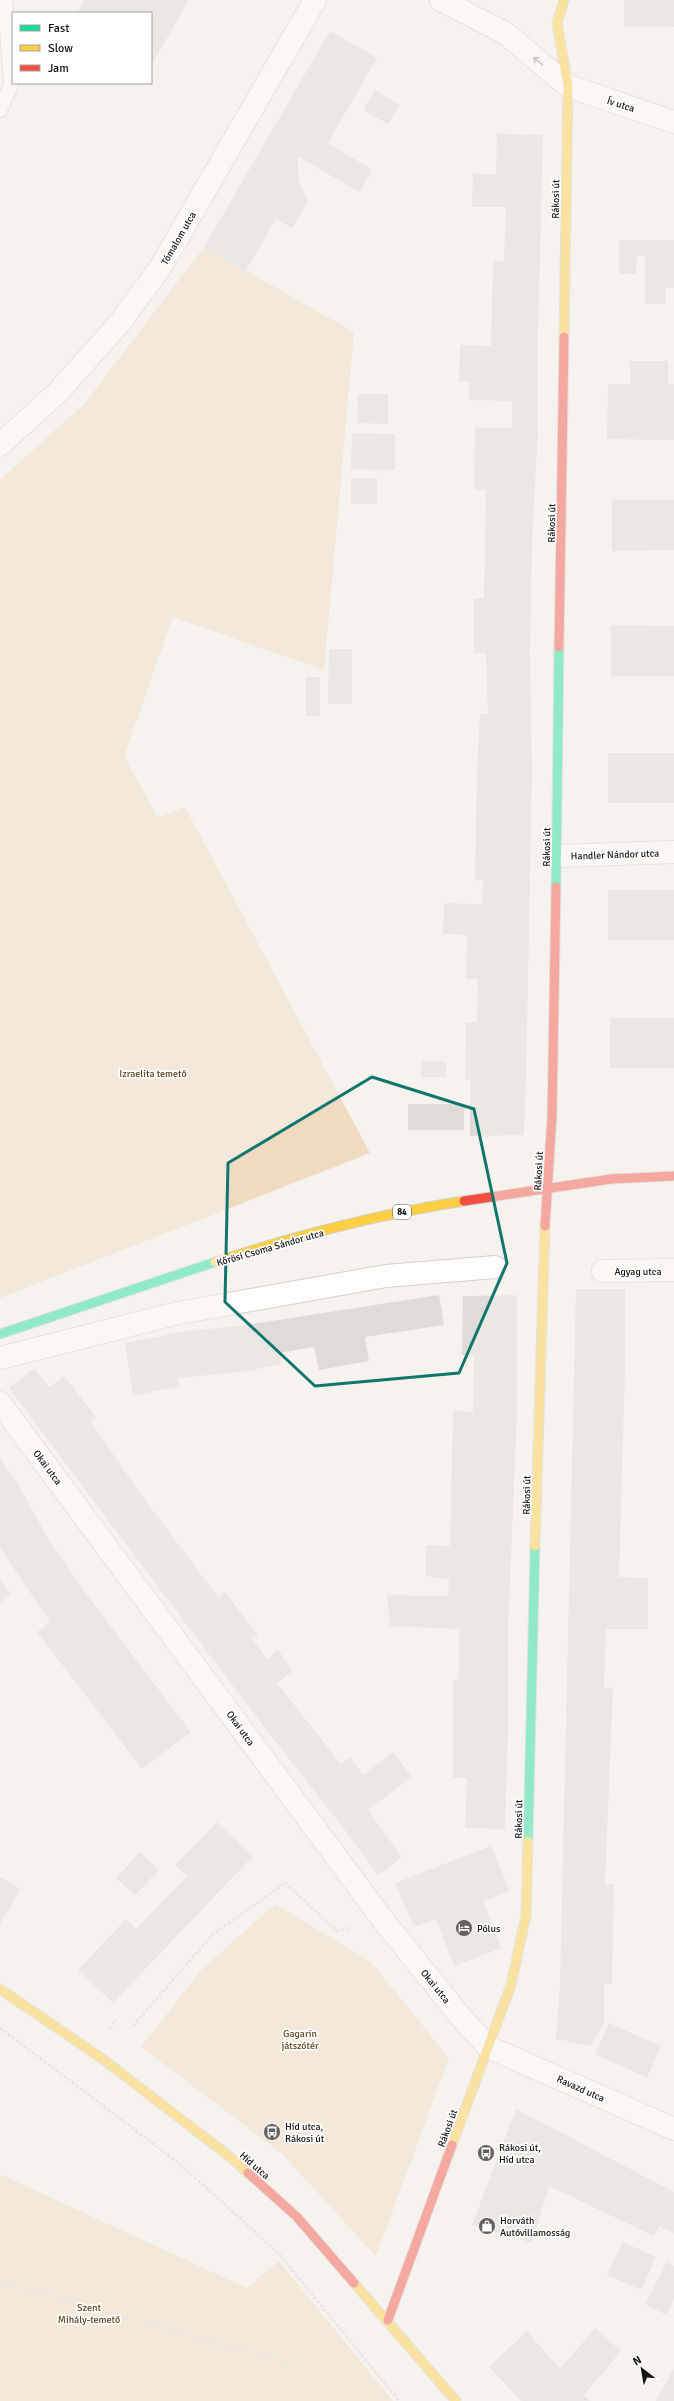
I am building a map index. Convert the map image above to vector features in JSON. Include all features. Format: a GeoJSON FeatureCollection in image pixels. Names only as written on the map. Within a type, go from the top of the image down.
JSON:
{"type":"FeatureCollection","features":[{"type":"Feature","properties":{"kind":"street","name":"Tómalom utca"},"geometry":{"type":"LineString","coordinates":[[0,445],[58,392],[78,370],[118,325],[160,268],[315,0]]}},
{"type":"Feature","properties":{"kind":"street"},"geometry":{"type":"LineString","coordinates":[[441,0],[505,33],[568,86]]}},
{"type":"Feature","properties":{"kind":"street","name":"Rákosi út"},"geometry":{"type":"LineString","coordinates":[[388,2320],[511,1985],[526,1915],[542,1274],[552,1116],[568,86],[558,23],[564,0]]}},
{"type":"Feature","properties":{"kind":"street","name":"Ív utca"},"geometry":{"type":"LineString","coordinates":[[568,86],[674,122]]}},
{"type":"Feature","properties":{"kind":"street","name":"Handler Nándor utca"},"geometry":{"type":"LineString","coordinates":[[557,856],[674,852]]}},
{"type":"Feature","properties":{"kind":"street","name":"84"},"geometry":{"type":"LineString","coordinates":[[548,1188],[611,1179],[674,1176]]}},
{"type":"Feature","properties":{"kind":"street","name":"Kőrösi Csoma Sándor utca"},"geometry":{"type":"LineString","coordinates":[[0,1334],[258,1248],[418,1208],[548,1188]]}},
{"type":"Feature","properties":{"kind":"street"},"geometry":{"type":"LineString","coordinates":[[0,1358],[178,1312],[386,1276],[495,1267]]}},
{"type":"Feature","properties":{"kind":"street","name":"Agyag utca"},"geometry":{"type":"LineString","coordinates":[[603,1271],[674,1270]]}},
{"type":"Feature","properties":{"kind":"street","name":"Okai utca"},"geometry":{"type":"LineString","coordinates":[[0,1403],[383,1920],[460,2016],[488,2047]]}},
{"type":"Feature","properties":{"kind":"street","name":"Híd utca"},"geometry":{"type":"LineString","coordinates":[[0,1989],[100,2057],[229,2156],[298,2217],[456,2401]]}},
{"type":"Feature","properties":{"kind":"street","name":"Ravazd utca"},"geometry":{"type":"LineString","coordinates":[[488,2047],[674,2129]]}},
{"type":"Feature","properties":{"kind":"lane"},"geometry":{"type":"LineString","coordinates":[[0,110],[11,85],[5,0]]}},
{"type":"Feature","properties":{"kind":"path"},"geometry":{"type":"LineString","coordinates":[[133,2026],[212,1935],[285,1883],[336,1931],[383,1920]]}},
{"type":"Feature","properties":{"kind":"path"},"geometry":{"type":"LineString","coordinates":[[107,2031],[116,2020]]}},
{"type":"Feature","properties":{"kind":"path"},"geometry":{"type":"LineString","coordinates":[[0,2028],[176,2160],[220,2199],[280,2256],[399,2401]]}},
{"type":"Feature","properties":{"kind":"path"},"geometry":{"type":"LineString","coordinates":[[0,2282],[291,2364]]}},
{"type":"Feature","properties":{"kind":"highlighted area"},"geometry":{"type":"Polygon","coordinates":[[[372,1077],[474,1109],[507,1263],[459,1373],[315,1386],[225,1302],[228,1163],[372,1077]]]}},
{"type":"Feature","properties":{"kind":"green space","name":"Izraelita temető"},"geometry":{"type":"Polygon","coordinates":[[[204,247],[354,332],[324,670],[173,617],[124,756],[158,818],[185,807],[370,1153],[0,1298],[0,480],[85,403],[204,247]]]}},
{"type":"Feature","properties":{"kind":"green space","name":"Gagarin játszótér"},"geometry":{"type":"Polygon","coordinates":[[[275,1904],[371,1962],[449,2058],[376,2256],[281,2153],[141,2047],[202,1969],[275,1904]]]}},
{"type":"Feature","properties":{"kind":"green space","name":"Szent Mihály-temető"},"geometry":{"type":"Polygon","coordinates":[[[0,2174],[247,2288],[279,2261],[393,2401],[0,2401],[0,2174]]]}},
{"type":"Feature","properties":{"kind":"building"},"geometry":{"type":"Polygon","coordinates":[[[85,0],[189,0],[152,64],[152,12],[78,12],[85,0]]]}},
{"type":"Feature","properties":{"kind":"building"},"geometry":{"type":"Polygon","coordinates":[[[624,0],[674,0],[674,27],[624,26],[624,0]]]}},
{"type":"Feature","properties":{"kind":"building"},"geometry":{"type":"Polygon","coordinates":[[[330,31],[377,58],[328,143],[373,170],[359,192],[297,156],[299,181],[308,202],[292,228],[276,219],[245,272],[204,247],[330,31]]]}},
{"type":"Feature","properties":{"kind":"building"},"geometry":{"type":"Polygon","coordinates":[[[375,90],[400,105],[388,124],[363,110],[375,90]]]}},
{"type":"Feature","properties":{"kind":"building"},"geometry":{"type":"Polygon","coordinates":[[[497,134],[543,135],[538,334],[538,429],[532,543],[530,653],[532,772],[526,1080],[524,1135],[470,1136],[470,1080],[465,1080],[466,1023],[477,1022],[478,979],[466,979],[467,935],[443,934],[444,903],[482,904],[483,880],[475,881],[477,771],[480,714],[488,714],[486,653],[474,653],[474,599],[484,598],[486,490],[474,490],[475,428],[512,428],[512,401],[469,400],[469,381],[459,381],[460,345],[491,346],[493,260],[504,261],[506,207],[472,207],[473,174],[496,174],[497,134]]]}},
{"type":"Feature","properties":{"kind":"building"},"geometry":{"type":"Polygon","coordinates":[[[619,240],[674,240],[674,288],[666,288],[666,304],[645,304],[645,256],[637,256],[636,274],[619,274],[619,240]]]}},
{"type":"Feature","properties":{"kind":"building"},"geometry":{"type":"Polygon","coordinates":[[[630,361],[668,361],[668,384],[674,384],[674,440],[607,439],[608,384],[630,384],[630,361]]]}},
{"type":"Feature","properties":{"kind":"building"},"geometry":{"type":"Polygon","coordinates":[[[358,394],[388,394],[388,424],[357,423],[358,394]]]}},
{"type":"Feature","properties":{"kind":"building"},"geometry":{"type":"Polygon","coordinates":[[[352,433],[395,434],[395,470],[351,469],[352,433]]]}},
{"type":"Feature","properties":{"kind":"building"},"geometry":{"type":"Polygon","coordinates":[[[351,478],[377,478],[377,504],[351,504],[351,478]]]}},
{"type":"Feature","properties":{"kind":"building"},"geometry":{"type":"Polygon","coordinates":[[[612,500],[674,500],[674,550],[612,551],[612,500]]]}},
{"type":"Feature","properties":{"kind":"building"},"geometry":{"type":"Polygon","coordinates":[[[611,625],[674,626],[674,676],[611,676],[611,625]]]}},
{"type":"Feature","properties":{"kind":"building"},"geometry":{"type":"Polygon","coordinates":[[[329,649],[352,649],[352,704],[328,704],[329,649]]]}},
{"type":"Feature","properties":{"kind":"building"},"geometry":{"type":"Polygon","coordinates":[[[306,677],[320,677],[320,716],[306,716],[306,677]]]}},
{"type":"Feature","properties":{"kind":"building"},"geometry":{"type":"Polygon","coordinates":[[[608,753],[674,753],[674,803],[608,803],[608,753]]]}},
{"type":"Feature","properties":{"kind":"building"},"geometry":{"type":"Polygon","coordinates":[[[608,890],[674,890],[674,940],[608,940],[608,890]]]}},
{"type":"Feature","properties":{"kind":"building"},"geometry":{"type":"Polygon","coordinates":[[[610,1018],[674,1018],[674,1068],[610,1068],[610,1018]]]}},
{"type":"Feature","properties":{"kind":"building"},"geometry":{"type":"Polygon","coordinates":[[[422,1061],[446,1062],[446,1077],[421,1077],[422,1061]]]}},
{"type":"Feature","properties":{"kind":"building"},"geometry":{"type":"Polygon","coordinates":[[[408,1104],[464,1104],[464,1130],[408,1130],[408,1104]]]}},
{"type":"Feature","properties":{"kind":"building"},"geometry":{"type":"Polygon","coordinates":[[[576,1289],[625,1289],[625,1370],[619,1577],[648,1578],[648,1629],[606,1629],[604,1687],[613,1688],[605,1884],[614,1884],[612,1984],[604,1985],[604,2023],[591,2046],[556,2039],[560,1983],[576,1289]]]}},
{"type":"Feature","properties":{"kind":"building"},"geometry":{"type":"Polygon","coordinates":[[[439,1295],[444,1325],[365,1337],[369,1361],[319,1370],[314,1347],[280,1353],[282,1364],[248,1371],[178,1378],[179,1386],[133,1396],[125,1343],[187,1331],[240,1326],[439,1295]]]}},
{"type":"Feature","properties":{"kind":"building"},"geometry":{"type":"Polygon","coordinates":[[[517,1295],[517,1412],[508,1630],[508,1733],[505,1829],[465,1828],[467,1778],[453,1778],[453,1681],[459,1678],[459,1629],[390,1626],[387,1595],[448,1596],[449,1580],[426,1576],[426,1545],[450,1546],[453,1411],[473,1412],[474,1356],[462,1355],[463,1296],[517,1295]]]}},
{"type":"Feature","properties":{"kind":"building"},"geometry":{"type":"Polygon","coordinates":[[[34,1368],[49,1387],[64,1376],[96,1417],[91,1422],[140,1493],[218,1597],[225,1592],[258,1635],[252,1639],[267,1659],[278,1650],[293,1671],[277,1683],[341,1764],[350,1757],[363,1775],[393,1752],[412,1777],[368,1810],[402,1857],[378,1875],[247,1705],[9,1388],[34,1368]]]}},
{"type":"Feature","properties":{"kind":"building"},"geometry":{"type":"Polygon","coordinates":[[[0,1458],[21,1489],[47,1537],[87,1595],[191,1732],[142,1769],[37,1632],[50,1622],[0,1548],[0,1458]]]}},
{"type":"Feature","properties":{"kind":"building"},"geometry":{"type":"Polygon","coordinates":[[[0,1579],[11,1594],[0,1603],[0,1579]]]}},
{"type":"Feature","properties":{"kind":"building"},"geometry":{"type":"Polygon","coordinates":[[[217,1822],[253,1856],[113,2003],[78,1970],[126,1919],[136,1929],[187,1876],[175,1865],[217,1822]]]}},
{"type":"Feature","properties":{"kind":"building"},"geometry":{"type":"Polygon","coordinates":[[[491,1846],[510,1891],[483,1901],[501,1948],[454,1966],[436,1919],[414,1927],[395,1883],[491,1846]]]}},
{"type":"Feature","properties":{"kind":"building"},"geometry":{"type":"Polygon","coordinates":[[[140,1852],[159,1870],[135,1895],[116,1878],[140,1852]]]}},
{"type":"Feature","properties":{"kind":"building"},"geometry":{"type":"Polygon","coordinates":[[[0,1877],[21,1889],[0,1924],[0,1877]]]}},
{"type":"Feature","properties":{"kind":"building"},"geometry":{"type":"Polygon","coordinates":[[[609,2023],[661,2046],[647,2078],[595,2054],[609,2023]]]}},
{"type":"Feature","properties":{"kind":"building"},"geometry":{"type":"Polygon","coordinates":[[[516,2109],[674,2192],[674,2233],[659,2226],[654,2236],[549,2186],[532,2243],[472,2225],[516,2109]]]}},
{"type":"Feature","properties":{"kind":"building"},"geometry":{"type":"Polygon","coordinates":[[[623,2242],[656,2257],[641,2290],[607,2275],[623,2242]]]}},
{"type":"Feature","properties":{"kind":"building"},"geometry":{"type":"Polygon","coordinates":[[[667,2262],[674,2266],[674,2299],[666,2315],[645,2304],[667,2262]]]}},
{"type":"Feature","properties":{"kind":"building"},"geometry":{"type":"Polygon","coordinates":[[[595,2328],[621,2351],[584,2395],[590,2401],[521,2401],[489,2367],[527,2331],[560,2369],[595,2328]]]}},
{"type":"Feature","properties":{"kind":"building"},"geometry":{"type":"Polygon","coordinates":[[[674,2368],[674,2401],[656,2401],[674,2368]]]}},
{"type":"Feature","properties":{"kind":"traffic: fast"},"geometry":{"type":"LineString","coordinates":[[556,887],[559,647]]}},
{"type":"Feature","properties":{"kind":"traffic: fast"},"geometry":{"type":"LineString","coordinates":[[0,1334],[215,1262]]}},
{"type":"Feature","properties":{"kind":"traffic: fast"},"geometry":{"type":"LineString","coordinates":[[528,1841],[535,1546]]}},
{"type":"Feature","properties":{"kind":"traffic: slow"},"geometry":{"type":"LineString","coordinates":[[564,0],[557,23],[568,86],[564,337]]}},
{"type":"Feature","properties":{"kind":"traffic: slow"},"geometry":{"type":"LineString","coordinates":[[215,1262],[276,1243],[369,1219],[464,1201]]}},
{"type":"Feature","properties":{"kind":"traffic: slow"},"geometry":{"type":"LineString","coordinates":[[535,1546],[545,1226]]}},
{"type":"Feature","properties":{"kind":"traffic: slow"},"geometry":{"type":"LineString","coordinates":[[452,2145],[511,1985],[526,1915],[528,1841]]}},
{"type":"Feature","properties":{"kind":"traffic: slow"},"geometry":{"type":"LineString","coordinates":[[0,1989],[100,2057],[229,2156],[248,2173]]}},
{"type":"Feature","properties":{"kind":"traffic: slow"},"geometry":{"type":"LineString","coordinates":[[354,2283],[456,2401]]}},
{"type":"Feature","properties":{"kind":"traffic: jam"},"geometry":{"type":"LineString","coordinates":[[559,647],[564,337]]}},
{"type":"Feature","properties":{"kind":"traffic: jam"},"geometry":{"type":"LineString","coordinates":[[545,1226],[552,1116],[556,887]]}},
{"type":"Feature","properties":{"kind":"traffic: jam"},"geometry":{"type":"LineString","coordinates":[[464,1201],[611,1179],[674,1176]]}},
{"type":"Feature","properties":{"kind":"traffic: jam"},"geometry":{"type":"LineString","coordinates":[[388,2320],[452,2145]]}},
{"type":"Feature","properties":{"kind":"traffic: jam"},"geometry":{"type":"LineString","coordinates":[[248,2173],[297,2217],[354,2283]]}},
{"type":"Feature","properties":{"kind":"place","name":"Pólus"},"geometry":{"type":"Point","coordinates":[464,1928]}},
{"type":"Feature","properties":{"kind":"place","name":"Híd utca, Rákosi út"},"geometry":{"type":"Point","coordinates":[272,2132]}},
{"type":"Feature","properties":{"kind":"place","name":"Rákosi út, Híd utca"},"geometry":{"type":"Point","coordinates":[486,2153]}},
{"type":"Feature","properties":{"kind":"place","name":"Horváth Autóvillamosság"},"geometry":{"type":"Point","coordinates":[487,2226]}}]}
